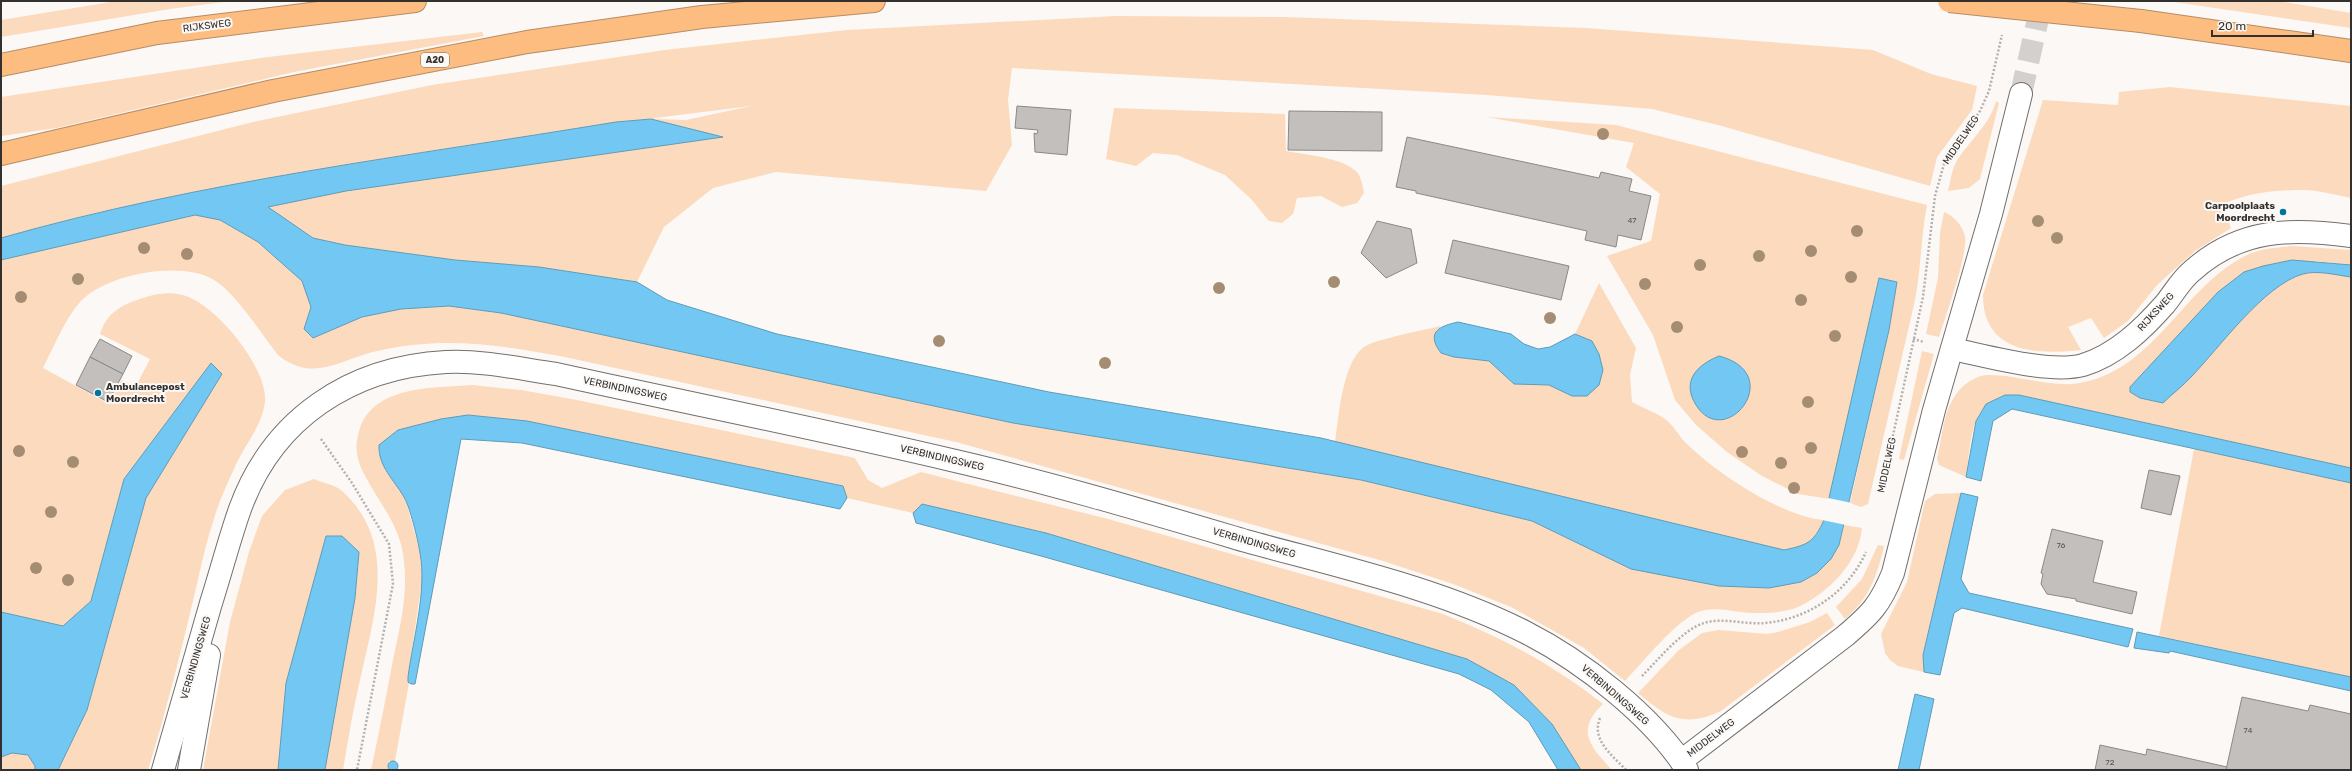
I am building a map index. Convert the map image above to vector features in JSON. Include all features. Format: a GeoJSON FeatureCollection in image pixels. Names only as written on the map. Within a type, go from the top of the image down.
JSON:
{"type":"FeatureCollection","features":[{"type":"Feature","properties":{"kind":"highway","name":"RIJKSWEG"},"geometry":{"type":"LineString","coordinates":[[1,65],[157,33],[415,1]]}},
{"type":"Feature","properties":{"kind":"highway","name":"A20"},"geometry":{"type":"LineString","coordinates":[[1,154],[273,91],[527,42],[702,17],[874,1]]}},
{"type":"Feature","properties":{"kind":"highway"},"geometry":{"type":"LineString","coordinates":[[1949,1],[2141,21],[2351,51]]}},
{"type":"Feature","properties":{"kind":"street","name":"MIDDELWEG"},"geometry":{"type":"LineString","coordinates":[[1684,765],[1871,615],[1883,597],[1893,573],[1934,410],[1991,214],[2021,94]]}},
{"type":"Feature","properties":{"kind":"street","name":"RIJKSWEG"},"geometry":{"type":"LineString","coordinates":[[1952,349],[2021,362],[2061,367],[2083,365],[2108,354],[2137,332],[2192,271],[2245,239],[2284,231],[2351,236]]}},
{"type":"Feature","properties":{"kind":"street","name":"VERBINDINGSWEG"},"geometry":{"type":"LineString","coordinates":[[163,770],[228,545],[240,508],[261,467],[283,436],[304,414],[323,399],[357,381],[400,368],[446,362],[500,366],[556,374],[953,460],[1094,497],[1404,586],[1491,616],[1529,634],[1574,660],[1620,697],[1649,724],[1684,765]]}},
{"type":"Feature","properties":{"kind":"street","name":"VERBINDINGSWEG"},"geometry":{"type":"LineString","coordinates":[[189,770],[228,545]]}},
{"type":"Feature","properties":{"kind":"path","name":"MIDDELWEG"},"geometry":{"type":"LineString","coordinates":[[1881,492],[1924,297],[1935,196],[1944,164],[1980,111],[1989,91],[2003,31]]}},
{"type":"Feature","properties":{"kind":"path"},"geometry":{"type":"LineString","coordinates":[[304,414],[352,483],[389,544],[393,584],[357,770]]}},
{"type":"Feature","properties":{"kind":"path"},"geometry":{"type":"LineString","coordinates":[[1626,770],[1600,741],[1597,734],[1600,718],[1676,642],[1704,623],[1718,621],[1765,623],[1795,617],[1810,611],[1824,602],[1850,579],[1868,548]]}},
{"type":"Feature","properties":{"kind":"shaded area"},"geometry":{"type":"Polygon","coordinates":[[[117,1],[231,1],[170,9],[1,37],[1,20],[117,1]]]}},
{"type":"Feature","properties":{"kind":"shaded area"},"geometry":{"type":"Polygon","coordinates":[[[2167,1],[2278,1],[2351,13],[2351,28],[2167,1]]]}},
{"type":"Feature","properties":{"kind":"shaded area"},"geometry":{"type":"Polygon","coordinates":[[[1116,16],[1285,17],[1586,28],[1873,50],[1931,74],[1977,86],[1972,110],[1937,157],[1930,186],[1718,125],[1652,109],[1487,95],[1012,68],[1008,100],[1012,145],[986,191],[776,172],[713,188],[664,227],[637,282],[539,267],[455,260],[345,245],[313,238],[267,207],[346,191],[722,137],[651,119],[616,122],[306,171],[229,185],[76,218],[1,238],[1,186],[253,122],[432,85],[665,50],[847,30],[1116,16]],[[751,106],[654,119],[686,120],[751,106]]]}},
{"type":"Feature","properties":{"kind":"shaded area"},"geometry":{"type":"Polygon","coordinates":[[[482,32],[484,36],[294,72],[57,128],[1,136],[1,97],[268,57],[482,32]]]}},
{"type":"Feature","properties":{"kind":"shaded area"},"geometry":{"type":"Polygon","coordinates":[[[2170,87],[2351,106],[2351,198],[2315,191],[2293,190],[2261,193],[2231,201],[2222,205],[2231,228],[2195,251],[2157,285],[2128,321],[2104,338],[2091,318],[2068,327],[2081,350],[2047,352],[2030,350],[2015,346],[2002,339],[1992,329],[1985,314],[1983,295],[2043,100],[2118,105],[2119,92],[2170,87]]]}},
{"type":"Feature","properties":{"kind":"shaded area"},"geometry":{"type":"Polygon","coordinates":[[[1996,101],[1999,103],[1980,179],[1969,188],[1948,191],[1957,160],[1986,123],[1994,109],[1996,101]]]}},
{"type":"Feature","properties":{"kind":"shaded area"},"geometry":{"type":"Polygon","coordinates":[[[1114,108],[1285,114],[1286,151],[1327,158],[1348,165],[1360,177],[1364,193],[1357,203],[1342,207],[1321,196],[1297,198],[1293,214],[1282,223],[1269,221],[1251,199],[1225,175],[1177,155],[1153,153],[1136,166],[1106,159],[1114,108]]]}},
{"type":"Feature","properties":{"kind":"shaded area"},"geometry":{"type":"Polygon","coordinates":[[[1486,117],[1616,125],[1927,205],[1915,300],[1868,504],[1861,507],[1850,503],[1889,330],[1897,282],[1879,278],[1830,499],[1798,494],[1762,476],[1727,452],[1696,425],[1675,400],[1653,335],[1607,256],[1651,241],[1660,194],[1626,167],[1634,143],[1486,117]]]}},
{"type":"Feature","properties":{"kind":"shaded area"},"geometry":{"type":"Polygon","coordinates":[[[1944,212],[1951,216],[1960,225],[1965,237],[1965,245],[1960,271],[1939,337],[1926,334],[1938,278],[1940,233],[1944,212]]]}},
{"type":"Feature","properties":{"kind":"shaded area"},"geometry":{"type":"Polygon","coordinates":[[[195,215],[220,220],[258,242],[302,281],[311,307],[304,329],[313,338],[362,317],[401,309],[449,306],[501,313],[1013,423],[1361,480],[1532,521],[1631,569],[1839,545],[1844,525],[1862,528],[1860,541],[1849,564],[1841,574],[1822,593],[1811,600],[1800,606],[1785,611],[1750,613],[1713,609],[1698,612],[1689,617],[1670,633],[1625,681],[1584,648],[1511,607],[1453,584],[1383,561],[956,442],[560,356],[489,345],[444,343],[421,344],[373,352],[326,367],[314,369],[303,368],[291,364],[279,356],[240,304],[231,294],[214,280],[200,274],[183,271],[144,273],[125,277],[107,284],[92,292],[80,302],[64,325],[43,368],[109,404],[121,380],[136,386],[150,359],[100,334],[105,322],[112,313],[134,301],[166,293],[179,294],[198,302],[212,312],[238,340],[258,372],[263,387],[265,400],[264,409],[257,427],[231,475],[215,515],[204,553],[172,688],[148,770],[58,770],[87,710],[146,498],[222,374],[211,364],[124,479],[91,601],[63,626],[1,612],[1,260],[195,215]]]}},
{"type":"Feature","properties":{"kind":"shaded area"},"geometry":{"type":"Polygon","coordinates":[[[2292,246],[2351,250],[2351,265],[2315,261],[2130,387],[2130,392],[2140,398],[2163,403],[2192,376],[2258,303],[2288,280],[2303,274],[2314,272],[2351,277],[2351,468],[2019,395],[2003,397],[1990,402],[1982,411],[1976,421],[1972,434],[1966,477],[1939,465],[1937,459],[1943,426],[1948,410],[1957,393],[1970,381],[1981,376],[1999,375],[2049,383],[2071,384],[2104,376],[2132,359],[2149,345],[2209,281],[2226,268],[2256,251],[2292,246]]]}},
{"type":"Feature","properties":{"kind":"shaded area"},"geometry":{"type":"Polygon","coordinates":[[[1599,283],[1636,348],[1630,375],[1632,402],[1665,419],[1671,424],[1684,441],[1715,468],[1751,492],[1789,511],[1824,520],[1813,538],[1805,544],[1784,550],[1335,442],[1340,405],[1346,377],[1357,355],[1364,347],[1378,341],[1441,326],[1436,333],[1454,357],[1489,361],[1514,384],[1549,385],[1572,396],[1592,341],[1575,334],[1599,283]]]}},
{"type":"Feature","properties":{"kind":"shaded area"},"geometry":{"type":"Polygon","coordinates":[[[1922,351],[1934,354],[1904,460],[1899,459],[1922,351]]]}},
{"type":"Feature","properties":{"kind":"shaded area"},"geometry":{"type":"Polygon","coordinates":[[[472,385],[521,390],[577,400],[855,458],[868,480],[882,488],[921,472],[1108,519],[1443,614],[1507,643],[1546,664],[1584,689],[1603,704],[1594,714],[1590,722],[1588,730],[1589,738],[1597,753],[1612,770],[1581,770],[1467,659],[1046,533],[922,504],[913,513],[847,498],[843,486],[527,421],[468,415],[386,470],[405,498],[420,552],[422,580],[408,677],[409,683],[395,761],[389,761],[388,770],[371,770],[401,623],[405,574],[402,548],[399,537],[364,474],[359,462],[357,451],[358,434],[368,414],[379,404],[392,396],[424,389],[472,385]]]}},
{"type":"Feature","properties":{"kind":"shaded area"},"geometry":{"type":"Polygon","coordinates":[[[2194,449],[2351,483],[2351,677],[2159,636],[2194,449]]]}},
{"type":"Feature","properties":{"kind":"shaded area"},"geometry":{"type":"Polygon","coordinates":[[[314,479],[342,491],[360,511],[371,533],[376,556],[378,581],[375,606],[371,631],[357,691],[343,770],[325,770],[355,598],[359,552],[341,536],[326,536],[286,683],[278,770],[203,770],[230,622],[249,552],[262,516],[285,490],[314,479]]]}},
{"type":"Feature","properties":{"kind":"shaded area"},"geometry":{"type":"Polygon","coordinates":[[[1961,493],[1923,655],[1924,672],[1898,666],[1890,660],[1885,653],[1881,634],[1907,582],[1925,501],[1935,494],[1961,493]]]}},
{"type":"Feature","properties":{"kind":"shaded area"},"geometry":{"type":"Polygon","coordinates":[[[1878,545],[1884,546],[1871,586],[1860,603],[1845,619],[1836,607],[1862,579],[1878,545]]]}},
{"type":"Feature","properties":{"kind":"shaded area"},"geometry":{"type":"Polygon","coordinates":[[[1827,613],[1835,625],[1721,711],[1696,719],[1676,718],[1658,709],[1638,693],[1679,650],[1702,633],[1718,630],[1767,634],[1810,622],[1827,613]]]}},
{"type":"Feature","properties":{"kind":"shaded area"},"geometry":{"type":"Polygon","coordinates":[[[12,753],[29,755],[35,766],[35,770],[1,770],[1,757],[12,753]]]}},
{"type":"Feature","properties":{"kind":"water"},"geometry":{"type":"Polygon","coordinates":[[[651,119],[723,137],[346,191],[268,207],[313,238],[345,245],[455,260],[539,267],[637,282],[667,300],[777,334],[1049,392],[1321,438],[1784,550],[1805,544],[1813,538],[1824,520],[1879,278],[1897,282],[1889,330],[1839,545],[1831,559],[1817,573],[1801,582],[1769,588],[1719,586],[1631,569],[1532,521],[1361,480],[1013,423],[501,313],[449,306],[401,309],[362,317],[313,338],[304,329],[311,307],[302,281],[258,242],[220,220],[195,215],[1,260],[1,238],[76,218],[152,201],[306,171],[616,122],[651,119]]]}},
{"type":"Feature","properties":{"kind":"water"},"geometry":{"type":"Polygon","coordinates":[[[2292,260],[2351,265],[2351,277],[2314,272],[2303,274],[2288,280],[2258,303],[2189,380],[2163,403],[2140,398],[2130,392],[2130,387],[2218,292],[2244,272],[2263,266],[2292,260]]]}},
{"type":"Feature","properties":{"kind":"water"},"geometry":{"type":"Polygon","coordinates":[[[1458,322],[1511,334],[1524,344],[1538,349],[1550,347],[1575,334],[1592,341],[1599,354],[1603,370],[1599,385],[1587,396],[1572,396],[1549,385],[1514,384],[1489,361],[1454,357],[1441,353],[1434,340],[1437,331],[1440,328],[1458,322]]]}},
{"type":"Feature","properties":{"kind":"water"},"geometry":{"type":"Polygon","coordinates":[[[1719,356],[1739,365],[1749,378],[1750,392],[1744,405],[1734,415],[1722,420],[1708,417],[1696,405],[1690,388],[1691,381],[1698,369],[1719,356]]]}},
{"type":"Feature","properties":{"kind":"water"},"geometry":{"type":"Polygon","coordinates":[[[211,363],[222,374],[146,498],[87,710],[58,770],[35,770],[35,766],[28,755],[12,753],[1,757],[1,612],[63,626],[91,601],[124,479],[211,363]]]}},
{"type":"Feature","properties":{"kind":"water"},"geometry":{"type":"Polygon","coordinates":[[[2005,395],[2019,395],[2351,468],[2351,483],[2012,409],[1993,421],[1981,481],[1966,477],[1976,421],[1986,404],[2005,395]]]}},
{"type":"Feature","properties":{"kind":"water"},"geometry":{"type":"Polygon","coordinates":[[[468,415],[527,421],[843,486],[847,498],[840,509],[522,443],[461,439],[415,684],[411,684],[408,682],[408,677],[421,599],[422,568],[420,553],[409,508],[404,497],[387,472],[381,460],[379,445],[398,430],[441,419],[468,415]]]}},
{"type":"Feature","properties":{"kind":"water"},"geometry":{"type":"Polygon","coordinates":[[[1961,493],[1978,497],[1961,579],[1969,593],[2133,629],[2128,647],[1962,608],[1954,613],[1940,675],[1924,672],[1923,655],[1961,493]]]}},
{"type":"Feature","properties":{"kind":"water"},"geometry":{"type":"Polygon","coordinates":[[[922,504],[1046,533],[1467,659],[1514,685],[1552,724],[1581,770],[1558,770],[1529,722],[1491,690],[1459,674],[1041,556],[916,523],[913,513],[922,504]]]}},
{"type":"Feature","properties":{"kind":"water"},"geometry":{"type":"Polygon","coordinates":[[[326,536],[342,536],[359,552],[355,598],[325,770],[278,770],[286,683],[326,536]]]}},
{"type":"Feature","properties":{"kind":"water"},"geometry":{"type":"Polygon","coordinates":[[[2137,632],[2351,677],[2351,691],[2170,651],[2169,653],[2134,648],[2137,632]]]}},
{"type":"Feature","properties":{"kind":"water"},"geometry":{"type":"Polygon","coordinates":[[[1915,694],[1934,699],[1919,770],[1898,770],[1915,694]]]}},
{"type":"Feature","properties":{"kind":"water"},"geometry":{"type":"Polygon","coordinates":[[[391,761],[395,761],[398,766],[395,771],[391,771],[388,768],[388,764],[391,761]]]}},
{"type":"Feature","properties":{"kind":"pier"},"geometry":{"type":"Polygon","coordinates":[[[1828,498],[1852,503],[1846,525],[1822,520],[1828,498]]]}},
{"type":"Feature","properties":{"kind":"building"},"geometry":{"type":"Polygon","coordinates":[[[1017,106],[1071,110],[1067,155],[1035,152],[1034,133],[1037,134],[1038,130],[1015,128],[1017,106]]]}},
{"type":"Feature","properties":{"kind":"building"},"geometry":{"type":"Polygon","coordinates":[[[1289,111],[1382,112],[1382,151],[1288,150],[1289,111]]]}},
{"type":"Feature","properties":{"kind":"building"},"geometry":{"type":"Polygon","coordinates":[[[1407,137],[1599,178],[1601,172],[1632,179],[1629,191],[1651,196],[1641,240],[1618,235],[1616,247],[1585,240],[1587,231],[1416,193],[1416,191],[1396,187],[1407,137]]]}},
{"type":"Feature","properties":{"kind":"building"},"geometry":{"type":"Polygon","coordinates":[[[1377,221],[1411,229],[1417,263],[1386,278],[1361,253],[1377,221]]]}},
{"type":"Feature","properties":{"kind":"building"},"geometry":{"type":"Polygon","coordinates":[[[1453,240],[1569,266],[1561,300],[1445,273],[1453,240]]]}},
{"type":"Feature","properties":{"kind":"building"},"geometry":{"type":"Polygon","coordinates":[[[100,339],[132,356],[123,374],[90,357],[100,339]]]}},
{"type":"Feature","properties":{"kind":"building"},"geometry":{"type":"Polygon","coordinates":[[[90,357],[123,374],[108,402],[76,385],[90,357]]]}},
{"type":"Feature","properties":{"kind":"building"},"geometry":{"type":"Polygon","coordinates":[[[2149,470],[2180,476],[2171,515],[2141,508],[2149,470]]]}},
{"type":"Feature","properties":{"kind":"building"},"geometry":{"type":"Polygon","coordinates":[[[2052,529],[2103,541],[2093,582],[2137,592],[2132,614],[2076,601],[2076,599],[2047,594],[2041,584],[2043,574],[2041,573],[2052,529]]]}},
{"type":"Feature","properties":{"kind":"building"},"geometry":{"type":"Polygon","coordinates":[[[2242,697],[2308,711],[2310,705],[2351,714],[2351,770],[2226,770],[2242,697]]]}},
{"type":"Feature","properties":{"kind":"building"},"geometry":{"type":"Polygon","coordinates":[[[2100,745],[2146,755],[2147,749],[2227,767],[2226,770],[2095,770],[2100,745]]]}},
{"type":"Feature","properties":{"kind":"tunnel"},"geometry":{"type":"LineString","coordinates":[[2021,94],[2042,1]]}},
{"type":"Feature","properties":{"kind":"place","name":"Carpoolplaats Moordrecht"},"geometry":{"type":"Point","coordinates":[2283,212]}},
{"type":"Feature","properties":{"kind":"place","name":"Ambulancepost Moordrecht"},"geometry":{"type":"Point","coordinates":[98,393]}}]}
